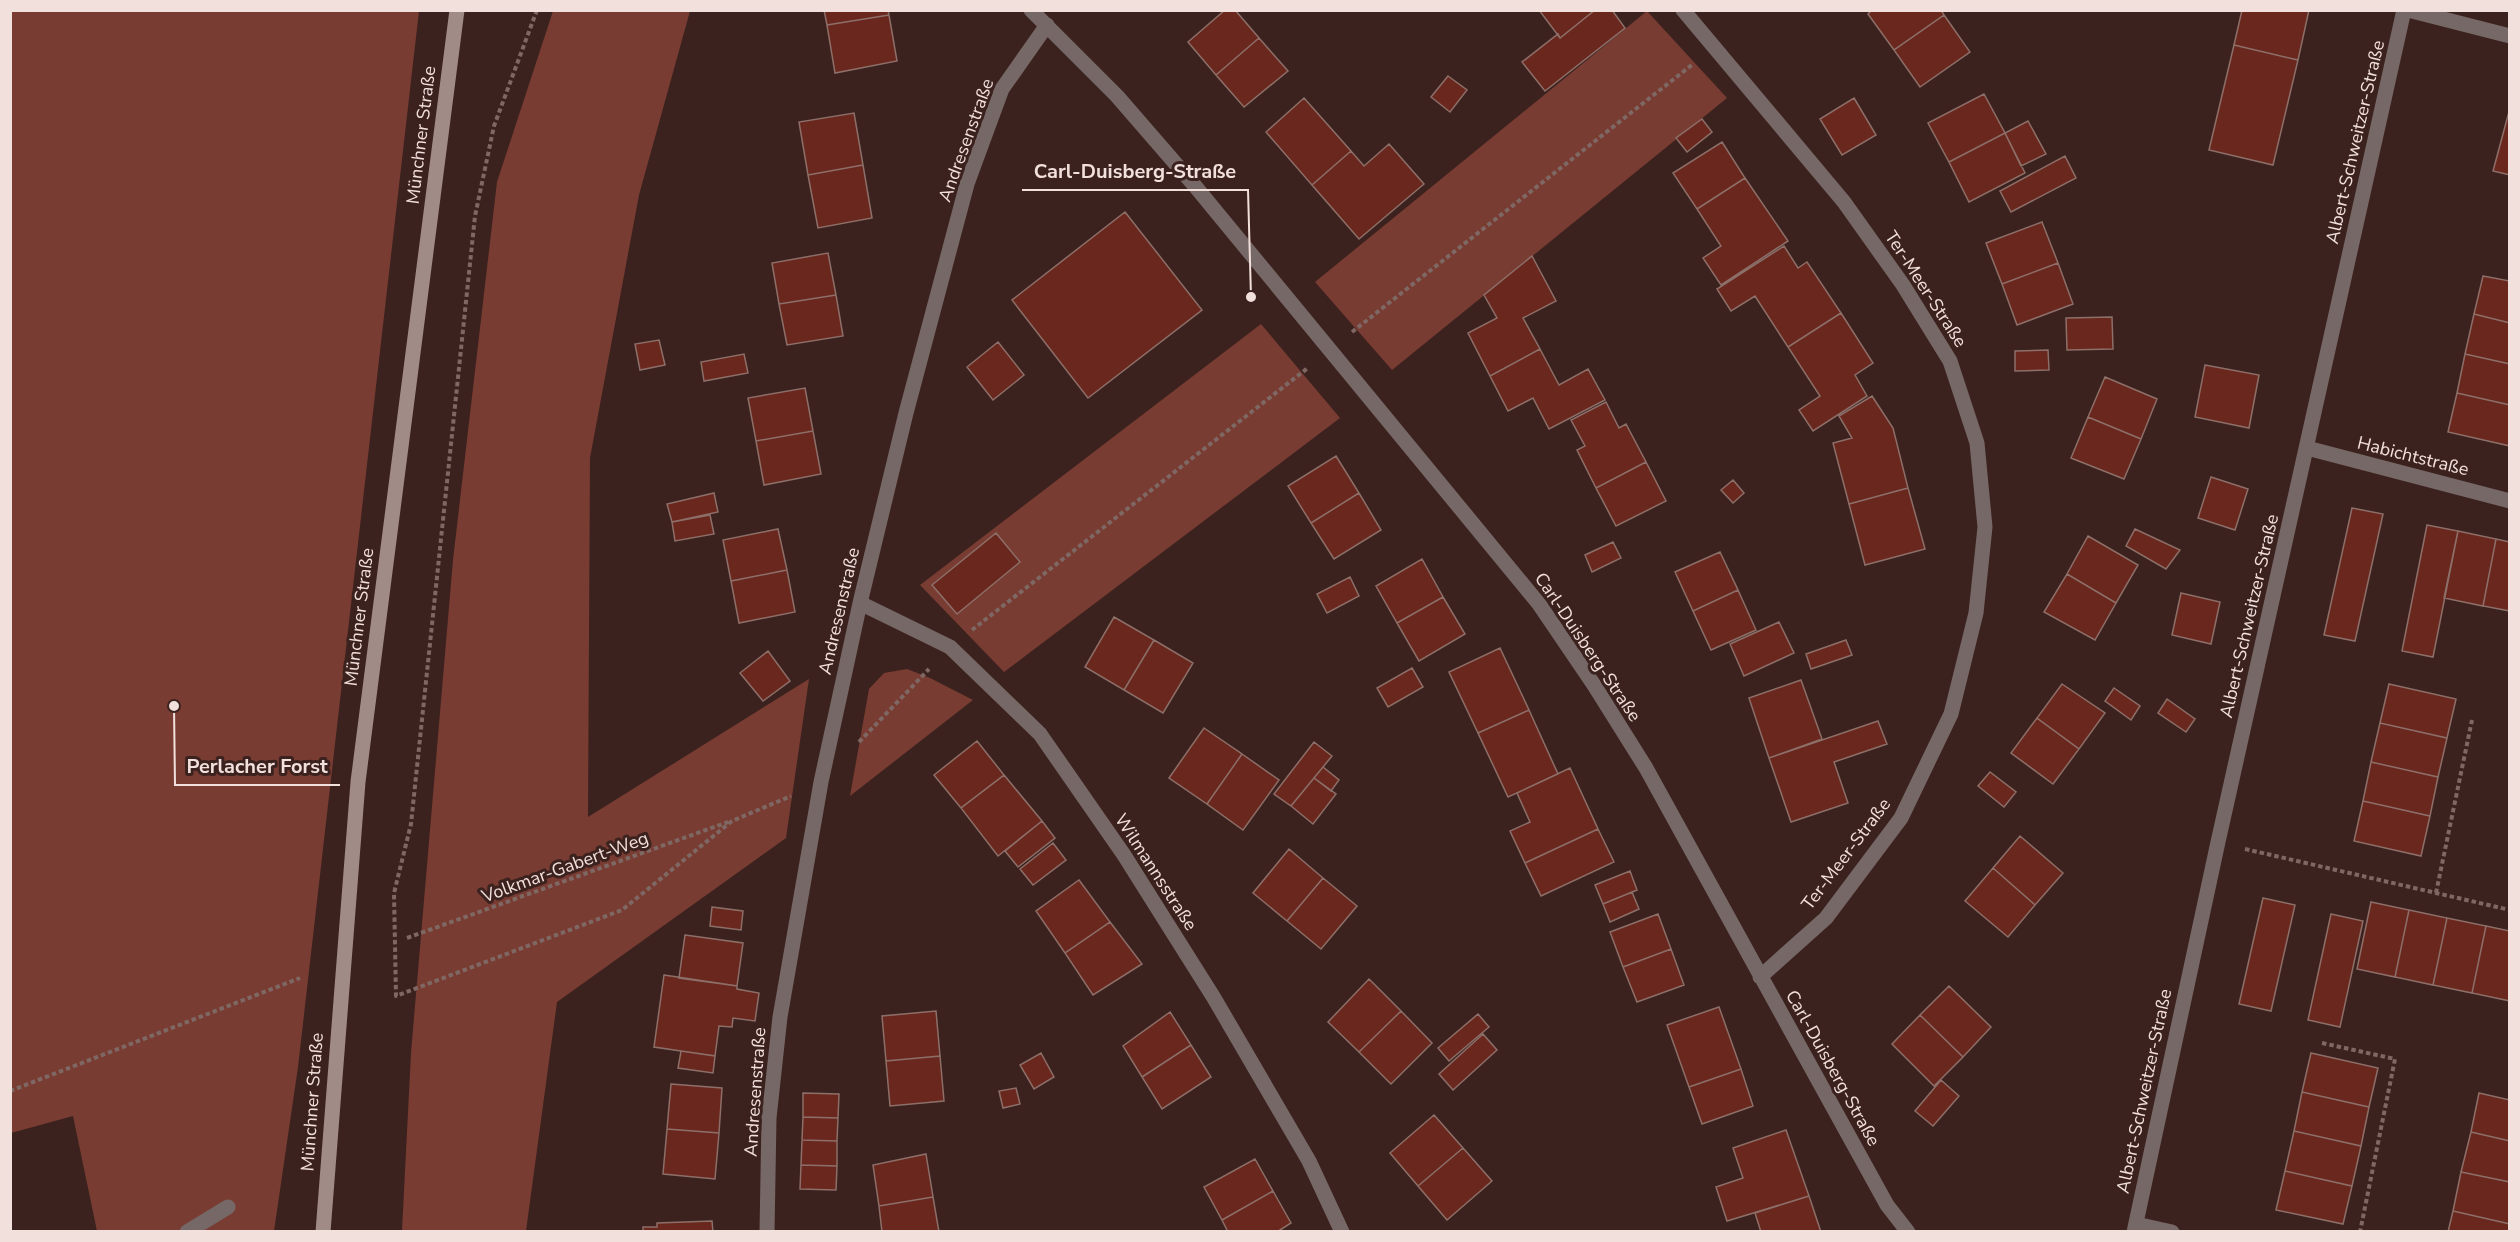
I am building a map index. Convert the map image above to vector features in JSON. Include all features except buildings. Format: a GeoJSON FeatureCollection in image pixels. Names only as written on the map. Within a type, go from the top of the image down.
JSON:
{"type":"FeatureCollection","features":[{"type":"Feature","properties":{"kind":"main road","name":"Münchner Straße"},"geometry":{"type":"LineString","coordinates":[[323,1232],[358,783],[457,10]]}},
{"type":"Feature","properties":{"kind":"street","name":"Carl-Duisberg-Straße"},"geometry":{"type":"LineString","coordinates":[[1031,10],[1117,96],[1195,186],[1539,604],[1594,685],[1646,768],[1887,1205],[1908,1232]]}},
{"type":"Feature","properties":{"kind":"street"},"geometry":{"type":"LineString","coordinates":[[2406,10],[2510,36]]}},
{"type":"Feature","properties":{"kind":"street","name":"Albert-Schweitzer-Straße"},"geometry":{"type":"LineString","coordinates":[[2135,1228],[2218,842],[2406,10]]}},
{"type":"Feature","properties":{"kind":"street","name":"Ter-Meer-Straße"},"geometry":{"type":"LineString","coordinates":[[1685,11],[1844,202],[1903,285],[1950,361],[1977,443],[1985,528],[1976,613],[1951,714],[1901,818],[1826,918],[1760,976]]}},
{"type":"Feature","properties":{"kind":"street","name":"Andresenstraße"},"geometry":{"type":"LineString","coordinates":[[767,1232],[769,1118],[780,1017],[821,782],[860,603],[906,413],[968,184],[1002,89],[1047,25]]}},
{"type":"Feature","properties":{"kind":"street","name":"Habichtstraße"},"geometry":{"type":"LineString","coordinates":[[2307,448],[2510,501]]}},
{"type":"Feature","properties":{"kind":"street","name":"Wilmannsstraße"},"geometry":{"type":"LineString","coordinates":[[860,603],[950,647],[1040,734],[1124,855],[1214,998],[1303,1151],[1342,1232]]}},
{"type":"Feature","properties":{"kind":"street"},"geometry":{"type":"LineString","coordinates":[[187,1232],[228,1207]]}},
{"type":"Feature","properties":{"kind":"street"},"geometry":{"type":"LineString","coordinates":[[2135,1228],[2172,1232]]}},
{"type":"Feature","properties":{"kind":"path"},"geometry":{"type":"LineString","coordinates":[[537,10],[494,126],[475,216],[411,824],[394,893],[396,996],[622,910],[732,821],[821,782]]}},
{"type":"Feature","properties":{"kind":"path"},"geometry":{"type":"LineString","coordinates":[[854,747],[950,647]]}},
{"type":"Feature","properties":{"kind":"path"},"geometry":{"type":"LineString","coordinates":[[2436,893],[2472,720]]}},
{"type":"Feature","properties":{"kind":"path","name":"Volkmar-Gabert-Weg"},"geometry":{"type":"LineString","coordinates":[[407,938],[732,821]]}},
{"type":"Feature","properties":{"kind":"path"},"geometry":{"type":"LineString","coordinates":[[2255,851],[2510,910]]}},
{"type":"Feature","properties":{"kind":"path"},"geometry":{"type":"LineString","coordinates":[[10,1091],[300,978]]}},
{"type":"Feature","properties":{"kind":"path"},"geometry":{"type":"LineString","coordinates":[[2322,1042],[2395,1059],[2360,1232]]}},
{"type":"Feature","properties":{"kind":"shaded area"},"geometry":{"type":"Polygon","coordinates":[[[11,11],[419,11],[298,1067],[274,1231],[97,1231],[73,1116],[11,1133],[11,11]]]}},
{"type":"Feature","properties":{"kind":"shaded area"},"geometry":{"type":"Polygon","coordinates":[[[553,11],[690,11],[639,195],[590,458],[588,817],[809,679],[786,838],[557,1002],[526,1231],[402,1231],[411,1053],[453,560],[497,182],[553,11]]]}},
{"type":"Feature","properties":{"kind":"shaded area"},"geometry":{"type":"Polygon","coordinates":[[[1647,11],[1727,98],[1392,370],[1315,282],[1647,11]]]}},
{"type":"Feature","properties":{"kind":"shaded area"},"geometry":{"type":"Polygon","coordinates":[[[1261,324],[1340,418],[1004,672],[920,585],[1261,324]]]}},
{"type":"Feature","properties":{"kind":"shaded area"},"geometry":{"type":"Polygon","coordinates":[[[907,669],[973,700],[850,796],[869,689],[884,673],[907,669]]]}},
{"type":"Feature","properties":{"kind":"place","name":"Carl-Duisberg-Straße"},"geometry":{"type":"Point","coordinates":[1251,297]}},
{"type":"Feature","properties":{"kind":"place","name":"Perlacher Forst"},"geometry":{"type":"Point","coordinates":[174,706]}}]}
